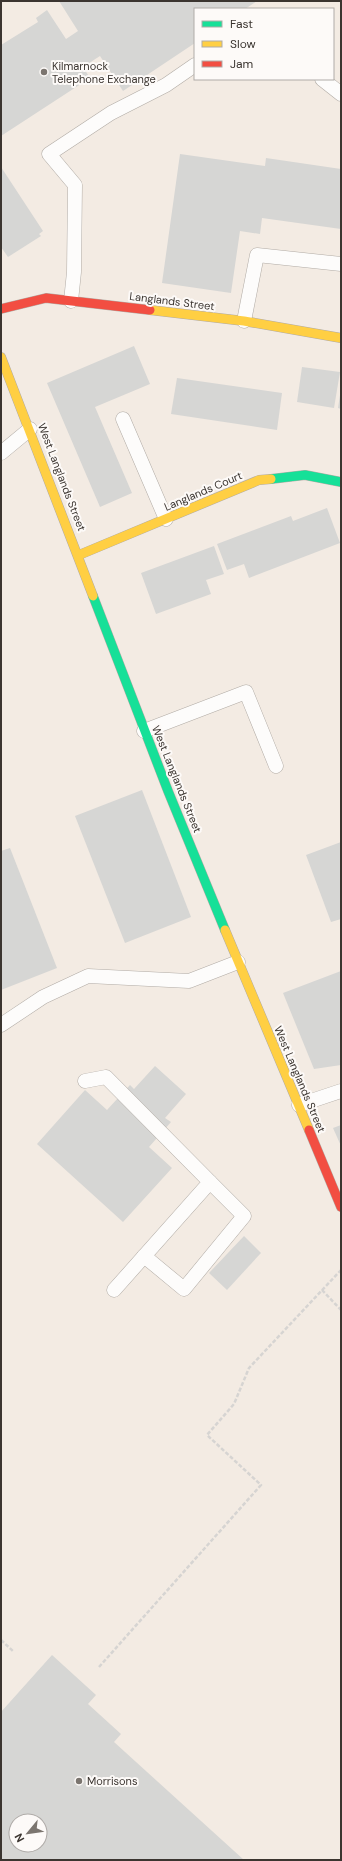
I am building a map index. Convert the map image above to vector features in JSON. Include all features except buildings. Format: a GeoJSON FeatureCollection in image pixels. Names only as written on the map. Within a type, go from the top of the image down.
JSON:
{"type":"FeatureCollection","features":[{"type":"Feature","properties":{"kind":"street","name":"Langlands Street"},"geometry":{"type":"LineString","coordinates":[[1,309],[46,298],[244,322],[341,338]]}},
{"type":"Feature","properties":{"kind":"street","name":"West Langlands Street"},"geometry":{"type":"LineString","coordinates":[[1,356],[79,555],[144,731],[238,962],[341,1207]]}},
{"type":"Feature","properties":{"kind":"street","name":"Langlands Court"},"geometry":{"type":"LineString","coordinates":[[79,555],[259,480],[305,475],[341,482]]}},
{"type":"Feature","properties":{"kind":"lane"},"geometry":{"type":"LineString","coordinates":[[71,301],[74,272],[75,185],[49,154],[111,113],[166,85],[194,66]]}},
{"type":"Feature","properties":{"kind":"lane"},"geometry":{"type":"LineString","coordinates":[[323,80],[341,94]]}},
{"type":"Feature","properties":{"kind":"lane"},"geometry":{"type":"LineString","coordinates":[[244,322],[257,255],[341,264]]}},
{"type":"Feature","properties":{"kind":"lane"},"geometry":{"type":"LineString","coordinates":[[123,419],[166,519]]}},
{"type":"Feature","properties":{"kind":"lane"},"geometry":{"type":"LineString","coordinates":[[1,453],[30,429]]}},
{"type":"Feature","properties":{"kind":"lane"},"geometry":{"type":"LineString","coordinates":[[144,731],[246,692],[276,766]]}},
{"type":"Feature","properties":{"kind":"lane"},"geometry":{"type":"LineString","coordinates":[[1,1025],[44,997],[88,976],[189,981],[238,962]]}},
{"type":"Feature","properties":{"kind":"lane"},"geometry":{"type":"LineString","coordinates":[[84,1081],[106,1078],[244,1216],[184,1289],[144,1256]]}},
{"type":"Feature","properties":{"kind":"lane"},"geometry":{"type":"LineString","coordinates":[[299,1105],[341,1091]]}},
{"type":"Feature","properties":{"kind":"lane"},"geometry":{"type":"LineString","coordinates":[[114,1290],[210,1182]]}},
{"type":"Feature","properties":{"kind":"path"},"geometry":{"type":"LineString","coordinates":[[99,1667],[262,1485],[208,1435],[234,1404],[249,1368],[341,1270]]}},
{"type":"Feature","properties":{"kind":"path"},"geometry":{"type":"LineString","coordinates":[[322,1290],[341,1310]]}},
{"type":"Feature","properties":{"kind":"path"},"geometry":{"type":"LineString","coordinates":[[1,1640],[14,1652]]}},
{"type":"Feature","properties":{"kind":"traffic: fast"},"geometry":{"type":"LineString","coordinates":[[271,479],[305,475],[341,482]]}},
{"type":"Feature","properties":{"kind":"traffic: fast"},"geometry":{"type":"LineString","coordinates":[[93,596],[168,791],[225,930]]}},
{"type":"Feature","properties":{"kind":"traffic: slow"},"geometry":{"type":"LineString","coordinates":[[150,310],[244,321],[341,338]]}},
{"type":"Feature","properties":{"kind":"traffic: slow"},"geometry":{"type":"LineString","coordinates":[[1,357],[93,596]]}},
{"type":"Feature","properties":{"kind":"traffic: slow"},"geometry":{"type":"LineString","coordinates":[[79,555],[259,480],[271,479]]}},
{"type":"Feature","properties":{"kind":"traffic: slow"},"geometry":{"type":"LineString","coordinates":[[225,930],[309,1130]]}},
{"type":"Feature","properties":{"kind":"traffic: jam"},"geometry":{"type":"LineString","coordinates":[[1,309],[46,298],[150,310]]}},
{"type":"Feature","properties":{"kind":"traffic: jam"},"geometry":{"type":"LineString","coordinates":[[309,1130],[341,1207]]}},
{"type":"Feature","properties":{"kind":"place","name":"Kilmarnock Telephone Exchange"},"geometry":{"type":"Point","coordinates":[44,72]}},
{"type":"Feature","properties":{"kind":"place","name":"Morrisons"},"geometry":{"type":"Point","coordinates":[79,1781]}}]}
